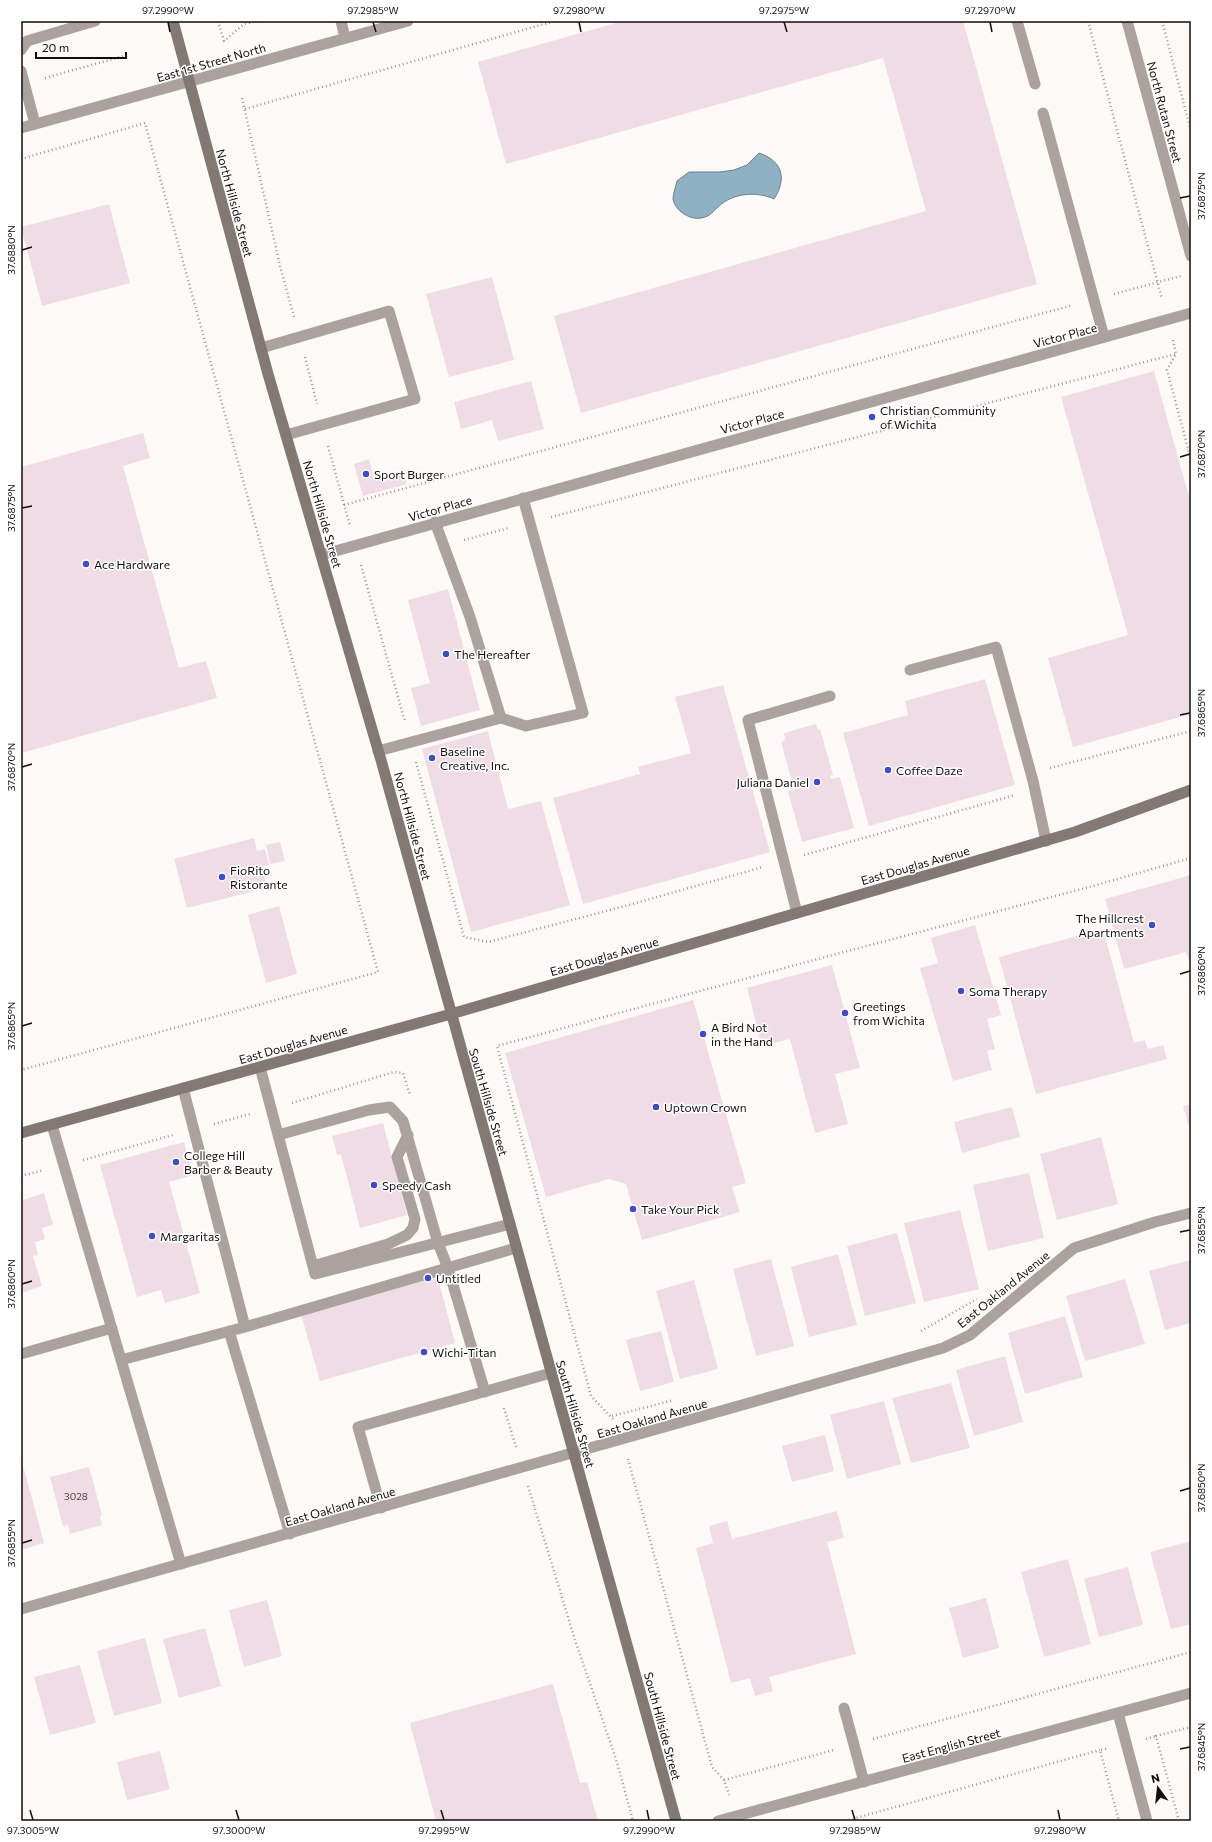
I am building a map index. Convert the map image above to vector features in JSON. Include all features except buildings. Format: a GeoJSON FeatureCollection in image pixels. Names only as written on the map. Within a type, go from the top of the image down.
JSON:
{"type":"FeatureCollection","features":[{"type":"Feature","properties":{"kind":"main road","name":"North Hillside Street"},"geometry":{"type":"LineString","coordinates":[[173,21],[261,348],[378,751],[451,1014]]}},
{"type":"Feature","properties":{"kind":"main road","name":"East Douglas Avenue"},"geometry":{"type":"LineString","coordinates":[[21,1133],[451,1014],[1046,841],[1191,790]]}},
{"type":"Feature","properties":{"kind":"main road","name":"South Hillside Street"},"geometry":{"type":"LineString","coordinates":[[451,1014],[676,1821]]}},
{"type":"Feature","properties":{"kind":"street"},"geometry":{"type":"LineString","coordinates":[[21,50],[27,41],[95,21]]}},
{"type":"Feature","properties":{"kind":"street"},"geometry":{"type":"LineString","coordinates":[[341,21],[345,38]]}},
{"type":"Feature","properties":{"kind":"street","name":"East 1st Street North"},"geometry":{"type":"LineString","coordinates":[[21,128],[408,21]]}},
{"type":"Feature","properties":{"kind":"street"},"geometry":{"type":"LineString","coordinates":[[1017,21],[1034,84]]}},
{"type":"Feature","properties":{"kind":"street","name":"North Rutan Street"},"geometry":{"type":"LineString","coordinates":[[1127,21],[1191,256]]}},
{"type":"Feature","properties":{"kind":"street"},"geometry":{"type":"LineString","coordinates":[[21,70],[35,124]]}},
{"type":"Feature","properties":{"kind":"street"},"geometry":{"type":"LineString","coordinates":[[1043,113],[1104,337]]}},
{"type":"Feature","properties":{"kind":"street"},"geometry":{"type":"LineString","coordinates":[[261,348],[389,312],[415,399],[286,435]]}},
{"type":"Feature","properties":{"kind":"street","name":"Victor Place"},"geometry":{"type":"LineString","coordinates":[[321,554],[1191,313]]}},
{"type":"Feature","properties":{"kind":"street"},"geometry":{"type":"LineString","coordinates":[[378,751],[501,718],[526,726],[583,713],[523,498]]}},
{"type":"Feature","properties":{"kind":"street"},"geometry":{"type":"LineString","coordinates":[[435,522],[470,617],[501,718]]}},
{"type":"Feature","properties":{"kind":"street"},"geometry":{"type":"LineString","coordinates":[[910,670],[996,647],[1032,781],[1046,841]]}},
{"type":"Feature","properties":{"kind":"street"},"geometry":{"type":"LineString","coordinates":[[797,913],[748,720],[830,696]]}},
{"type":"Feature","properties":{"kind":"street"},"geometry":{"type":"LineString","coordinates":[[260,1067],[315,1274],[510,1224]]}},
{"type":"Feature","properties":{"kind":"street"},"geometry":{"type":"LineString","coordinates":[[182,1088],[245,1327]]}},
{"type":"Feature","properties":{"kind":"street"},"geometry":{"type":"LineString","coordinates":[[278,1135],[369,1110],[390,1107],[403,1121],[438,1243],[448,1268],[485,1392]]}},
{"type":"Feature","properties":{"kind":"street"},"geometry":{"type":"LineString","coordinates":[[52,1124],[181,1564]]}},
{"type":"Feature","properties":{"kind":"street"},"geometry":{"type":"LineString","coordinates":[[313,1266],[388,1244],[407,1235],[413,1228],[414,1219],[397,1157],[408,1135]]}},
{"type":"Feature","properties":{"kind":"street","name":"East Oakland Avenue"},"geometry":{"type":"LineString","coordinates":[[21,1609],[943,1348],[970,1335],[1074,1248],[1154,1222],[1191,1213]]}},
{"type":"Feature","properties":{"kind":"street"},"geometry":{"type":"LineString","coordinates":[[121,1360],[245,1327],[516,1248]]}},
{"type":"Feature","properties":{"kind":"street"},"geometry":{"type":"LineString","coordinates":[[21,1354],[112,1328]]}},
{"type":"Feature","properties":{"kind":"street"},"geometry":{"type":"LineString","coordinates":[[229,1331],[290,1534]]}},
{"type":"Feature","properties":{"kind":"street"},"geometry":{"type":"LineString","coordinates":[[380,1508],[358,1427],[551,1373]]}},
{"type":"Feature","properties":{"kind":"street","name":"East English Street"},"geometry":{"type":"LineString","coordinates":[[718,1821],[1191,1693]]}},
{"type":"Feature","properties":{"kind":"street"},"geometry":{"type":"LineString","coordinates":[[844,1708],[864,1782]]}},
{"type":"Feature","properties":{"kind":"street"},"geometry":{"type":"LineString","coordinates":[[1118,1713],[1147,1821]]}},
{"type":"Feature","properties":{"kind":"path"},"geometry":{"type":"LineString","coordinates":[[218,21],[224,41],[244,24],[257,21]]}},
{"type":"Feature","properties":{"kind":"path"},"geometry":{"type":"LineString","coordinates":[[245,109],[555,21]]}},
{"type":"Feature","properties":{"kind":"path"},"geometry":{"type":"LineString","coordinates":[[1088,21],[1176,354],[1167,370],[1191,460]]}},
{"type":"Feature","properties":{"kind":"path"},"geometry":{"type":"LineString","coordinates":[[1162,21],[1191,131]]}},
{"type":"Feature","properties":{"kind":"path"},"geometry":{"type":"LineString","coordinates":[[24,84],[127,55]]}},
{"type":"Feature","properties":{"kind":"path"},"geometry":{"type":"LineString","coordinates":[[21,159],[145,124],[378,972],[21,1070]]}},
{"type":"Feature","properties":{"kind":"path"},"geometry":{"type":"LineString","coordinates":[[344,505],[1184,275]]}},
{"type":"Feature","properties":{"kind":"path"},"geometry":{"type":"LineString","coordinates":[[443,546],[1176,354]]}},
{"type":"Feature","properties":{"kind":"path"},"geometry":{"type":"LineString","coordinates":[[361,567],[368,565]]}},
{"type":"Feature","properties":{"kind":"path"},"geometry":{"type":"LineString","coordinates":[[497,1046],[1093,886],[1191,858]]}},
{"type":"Feature","properties":{"kind":"path"},"geometry":{"type":"LineString","coordinates":[[21,1176],[339,1090],[394,1072],[403,1073],[410,1096]]}},
{"type":"Feature","properties":{"kind":"path"},"geometry":{"type":"LineString","coordinates":[[919,1332],[979,1297]]}},
{"type":"Feature","properties":{"kind":"path"},"geometry":{"type":"LineString","coordinates":[[498,1388],[575,1640],[618,1762],[633,1821]]}},
{"type":"Feature","properties":{"kind":"path"},"geometry":{"type":"LineString","coordinates":[[612,1416],[681,1398]]}},
{"type":"Feature","properties":{"kind":"path"},"geometry":{"type":"LineString","coordinates":[[724,1780],[1191,1652]]}},
{"type":"Feature","properties":{"kind":"path"},"geometry":{"type":"LineString","coordinates":[[1179,1821],[1156,1736],[1191,1727]]}},
{"type":"Feature","properties":{"kind":"path"},"geometry":{"type":"LineString","coordinates":[[845,1821],[1100,1750]]}},
{"type":"Feature","properties":{"kind":"water"},"geometry":{"type":"Polygon","coordinates":[[[759,153],[767,156],[773,161],[778,166],[780,172],[781,184],[774,199],[767,196],[753,194],[738,196],[731,198],[709,215],[701,218],[692,218],[684,214],[674,203],[673,199],[677,181],[689,172],[720,172],[734,170],[747,165],[759,153]]]}},
{"type":"Feature","properties":{"kind":"place","name":"Christian Community of Wichita"},"geometry":{"type":"Point","coordinates":[872,417]}},
{"type":"Feature","properties":{"kind":"place","name":"Sport Burger"},"geometry":{"type":"Point","coordinates":[366,474]}},
{"type":"Feature","properties":{"kind":"place","name":"Ace Hardware"},"geometry":{"type":"Point","coordinates":[86,564]}},
{"type":"Feature","properties":{"kind":"place","name":"The Hereafter"},"geometry":{"type":"Point","coordinates":[446,654]}},
{"type":"Feature","properties":{"kind":"place","name":"Baseline Creative, Inc."},"geometry":{"type":"Point","coordinates":[432,758]}},
{"type":"Feature","properties":{"kind":"place","name":"Coffee Daze"},"geometry":{"type":"Point","coordinates":[888,770]}},
{"type":"Feature","properties":{"kind":"place","name":"Juliana Daniel"},"geometry":{"type":"Point","coordinates":[817,782]}},
{"type":"Feature","properties":{"kind":"place","name":"FioRito Ristorante"},"geometry":{"type":"Point","coordinates":[222,877]}},
{"type":"Feature","properties":{"kind":"place","name":"The Hillcrest Apartments"},"geometry":{"type":"Point","coordinates":[1152,925]}},
{"type":"Feature","properties":{"kind":"place","name":"Soma Therapy"},"geometry":{"type":"Point","coordinates":[961,991]}},
{"type":"Feature","properties":{"kind":"place","name":"Greetings from Wichita"},"geometry":{"type":"Point","coordinates":[845,1013]}},
{"type":"Feature","properties":{"kind":"place","name":"A Bird Not in the Hand"},"geometry":{"type":"Point","coordinates":[703,1034]}},
{"type":"Feature","properties":{"kind":"place","name":"Uptown Crown"},"geometry":{"type":"Point","coordinates":[656,1107]}},
{"type":"Feature","properties":{"kind":"place","name":"College Hill Barber & Beauty"},"geometry":{"type":"Point","coordinates":[176,1162]}},
{"type":"Feature","properties":{"kind":"place","name":"Speedy Cash"},"geometry":{"type":"Point","coordinates":[374,1185]}},
{"type":"Feature","properties":{"kind":"place","name":"Take Your Pick"},"geometry":{"type":"Point","coordinates":[633,1209]}},
{"type":"Feature","properties":{"kind":"place","name":"Margaritas"},"geometry":{"type":"Point","coordinates":[152,1236]}},
{"type":"Feature","properties":{"kind":"place","name":"Untitled"},"geometry":{"type":"Point","coordinates":[428,1278]}},
{"type":"Feature","properties":{"kind":"place","name":"Wichi-Titan"},"geometry":{"type":"Point","coordinates":[424,1352]}}]}
